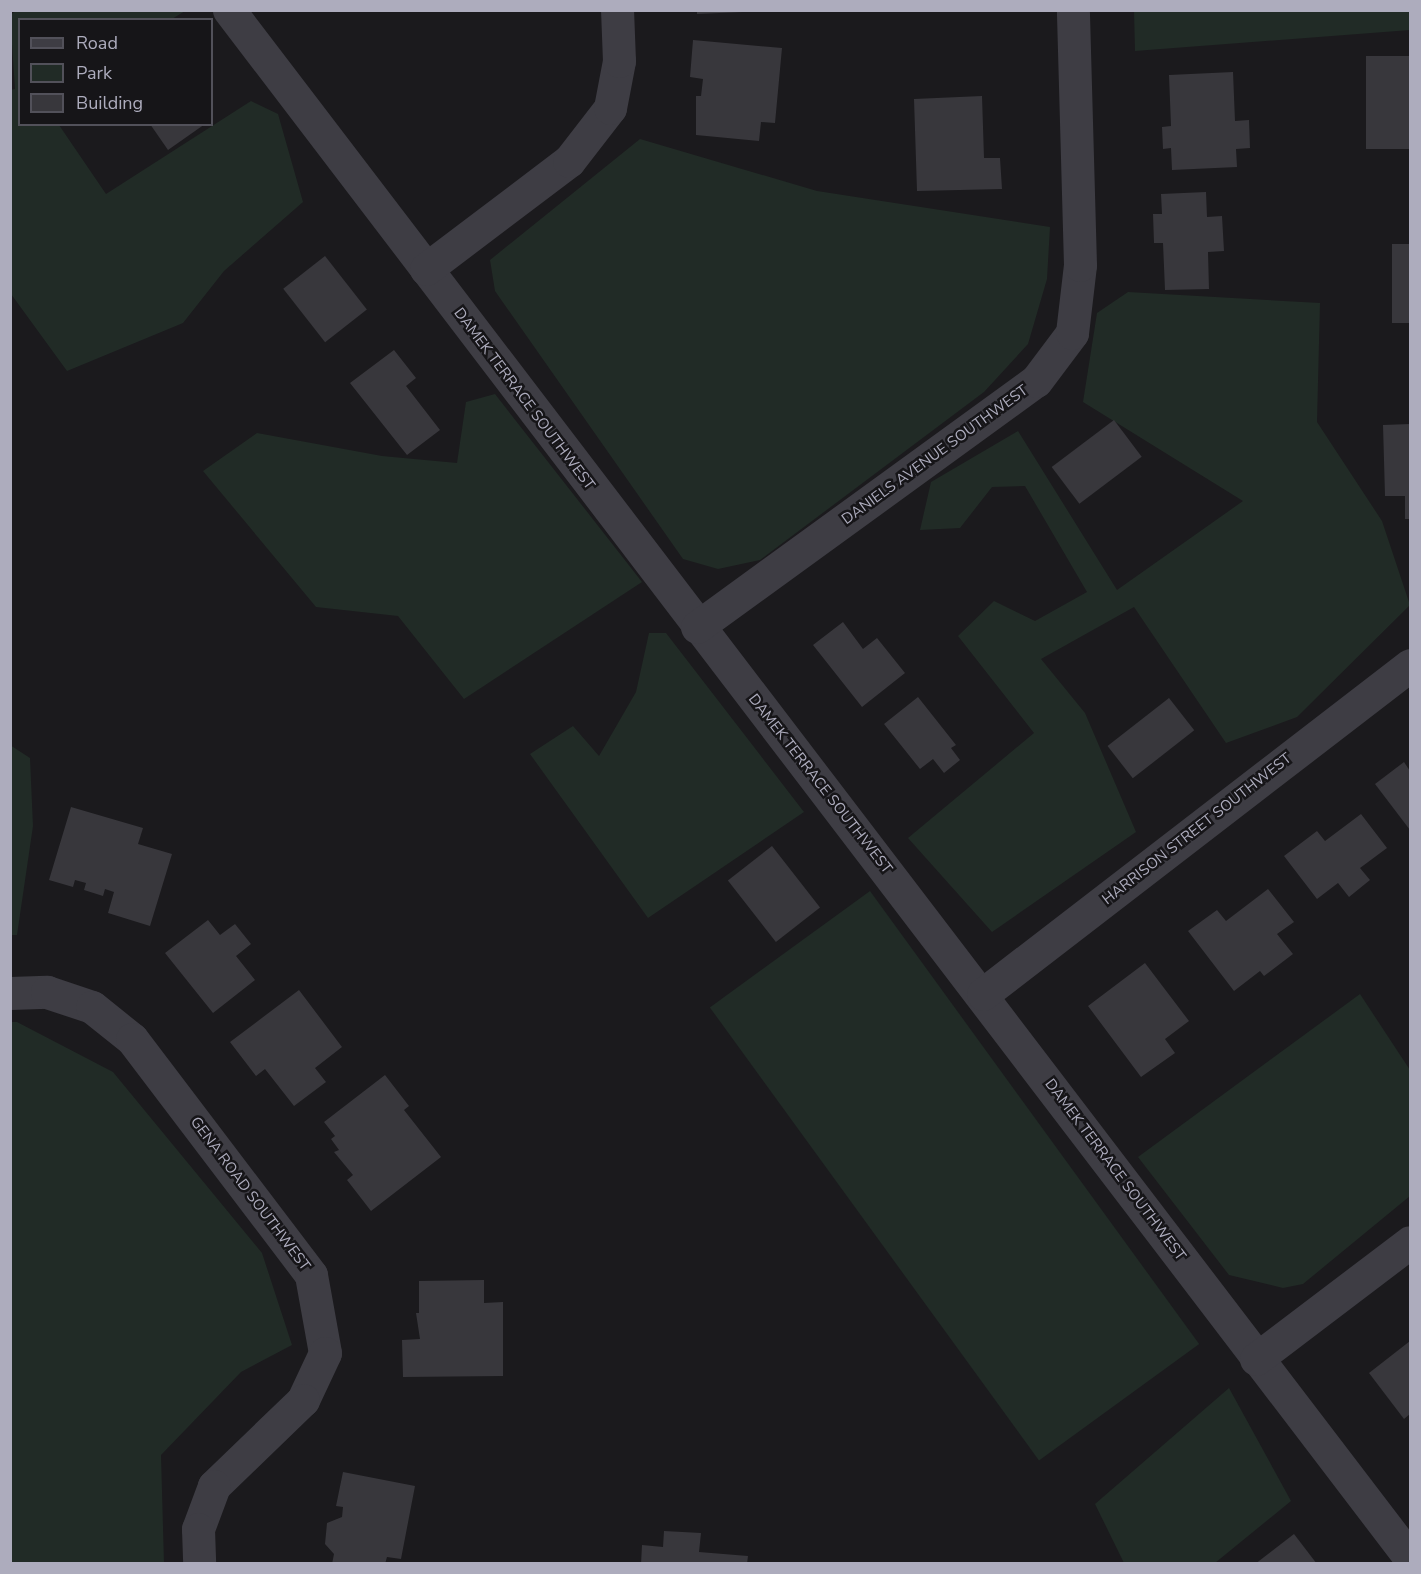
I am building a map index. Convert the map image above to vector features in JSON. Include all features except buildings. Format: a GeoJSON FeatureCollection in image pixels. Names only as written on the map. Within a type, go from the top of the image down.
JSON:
{"type":"FeatureCollection","features":[{"type":"Feature","properties":{"kind":"street","name":"DAMEK TERRACE SOUTHWEST"},"geometry":{"type":"LineString","coordinates":[[229,10],[697,627],[982,994],[1256,1359],[1410,1558]]}},
{"type":"Feature","properties":{"kind":"street"},"geometry":{"type":"LineString","coordinates":[[426,269],[569,161],[610,108],[619,61],[617,10]]}},
{"type":"Feature","properties":{"kind":"street","name":"DANIELS AVENUE SOUTHWEST"},"geometry":{"type":"LineString","coordinates":[[697,627],[1036,381],[1072,333],[1080,265],[1072,10]]}},
{"type":"Feature","properties":{"kind":"street","name":"HARRISON STREET SOUTHWEST"},"geometry":{"type":"LineString","coordinates":[[982,994],[1410,665]]}},
{"type":"Feature","properties":{"kind":"street","name":"GENA ROAD SOUTHWEST"},"geometry":{"type":"LineString","coordinates":[[10,993],[47,992],[92,1007],[132,1039],[311,1275],[325,1353],[303,1400],[214,1486],[198,1529],[199,1563]]}},
{"type":"Feature","properties":{"kind":"street"},"geometry":{"type":"LineString","coordinates":[[1256,1359],[1410,1242]]}},
{"type":"Feature","properties":{"kind":"green space"},"geometry":{"type":"Polygon","coordinates":[[[16,11],[185,11],[174,18],[18,18],[18,126],[60,126],[106,194],[251,101],[278,114],[303,202],[224,271],[183,323],[67,371],[11,294],[10,90],[15,89],[10,15],[16,11]]]}},
{"type":"Feature","properties":{"kind":"green space"},"geometry":{"type":"Polygon","coordinates":[[[1134,11],[1410,11],[1410,30],[1135,51],[1134,11]]]}},
{"type":"Feature","properties":{"kind":"green space"},"geometry":{"type":"Polygon","coordinates":[[[640,139],[817,191],[1050,227],[1047,279],[1028,344],[984,392],[760,560],[718,569],[683,559],[495,291],[490,260],[640,139]]]}},
{"type":"Feature","properties":{"kind":"green space"},"geometry":{"type":"Polygon","coordinates":[[[1128,292],[1320,303],[1317,422],[1382,521],[1410,605],[1297,717],[1226,743],[1134,607],[1041,659],[1085,713],[1136,832],[992,932],[908,838],[1034,733],[958,636],[994,601],[1035,621],[1087,592],[1025,486],[992,487],[960,528],[920,530],[931,482],[1018,431],[1117,590],[1243,501],[1083,402],[1097,313],[1128,292]]]}},
{"type":"Feature","properties":{"kind":"green space"},"geometry":{"type":"Polygon","coordinates":[[[495,394],[642,582],[464,699],[398,616],[316,607],[203,471],[257,433],[382,456],[457,463],[466,402],[495,394]]]}},
{"type":"Feature","properties":{"kind":"green space"},"geometry":{"type":"Polygon","coordinates":[[[649,633],[666,633],[804,812],[648,918],[530,754],[573,726],[599,756],[636,692],[649,633]]]}},
{"type":"Feature","properties":{"kind":"green space"},"geometry":{"type":"Polygon","coordinates":[[[10,745],[30,758],[33,826],[17,935],[11,935],[10,745]]]}},
{"type":"Feature","properties":{"kind":"green space"},"geometry":{"type":"Polygon","coordinates":[[[870,891],[1199,1344],[1039,1460],[710,1007],[870,891]]]}},
{"type":"Feature","properties":{"kind":"green space"},"geometry":{"type":"Polygon","coordinates":[[[1360,994],[1410,1070],[1410,1196],[1303,1284],[1283,1288],[1229,1275],[1138,1157],[1360,994]]]}},
{"type":"Feature","properties":{"kind":"green space"},"geometry":{"type":"Polygon","coordinates":[[[10,1022],[17,1022],[113,1072],[262,1253],[292,1345],[241,1372],[161,1455],[164,1563],[11,1563],[10,1022]]]}},
{"type":"Feature","properties":{"kind":"green space"},"geometry":{"type":"Polygon","coordinates":[[[1229,1388],[1291,1501],[1215,1563],[1124,1563],[1095,1504],[1229,1388]]]}}]}
